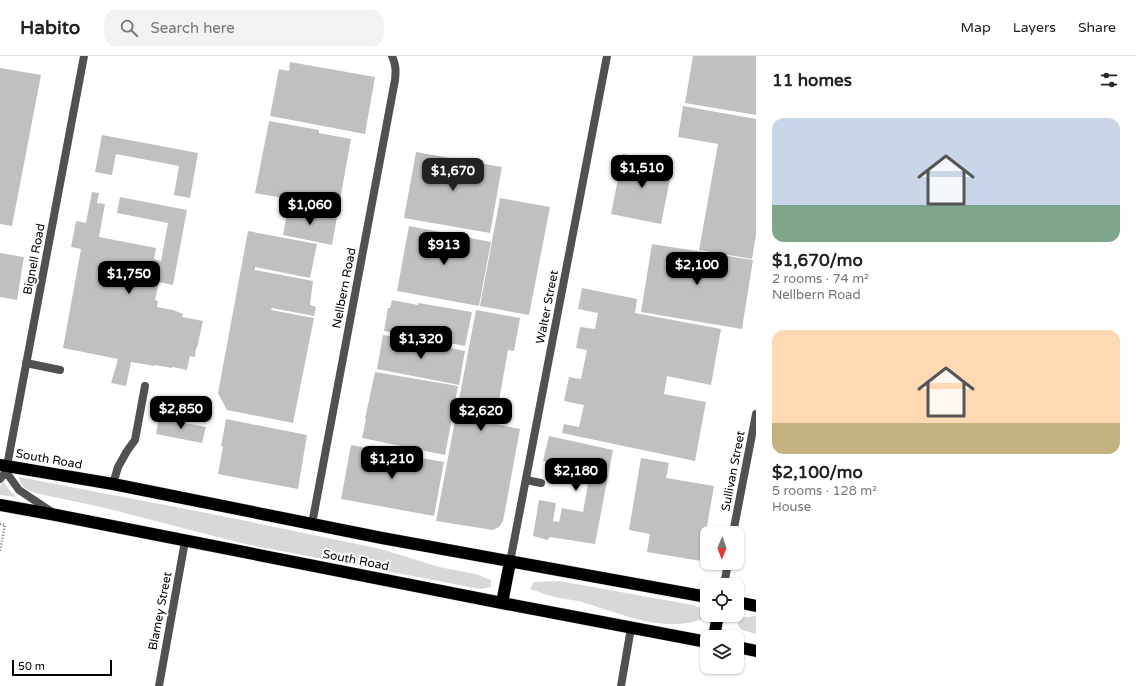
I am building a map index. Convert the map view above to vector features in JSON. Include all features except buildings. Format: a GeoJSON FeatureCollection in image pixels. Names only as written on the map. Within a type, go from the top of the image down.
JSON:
{"type":"FeatureCollection","features":[{"type":"Feature","properties":{"kind":"highway","name":"South Road"},"geometry":{"type":"LineString","coordinates":[[3,471],[113,484],[510,562],[700,596]]}},
{"type":"Feature","properties":{"kind":"highway","name":"South Road"},"geometry":{"type":"LineString","coordinates":[[0,505],[700,641]]}},
{"type":"Feature","properties":{"kind":"highway"},"geometry":{"type":"LineString","coordinates":[[502,603],[510,562]]}},
{"type":"Feature","properties":{"kind":"highway"},"geometry":{"type":"LineString","coordinates":[[744,603],[756,606]]}},
{"type":"Feature","properties":{"kind":"highway"},"geometry":{"type":"LineString","coordinates":[[744,648],[756,651]]}},
{"type":"Feature","properties":{"kind":"street","name":"Bignell Road"},"geometry":{"type":"LineString","coordinates":[[3,471],[26,363],[83,56]]}},
{"type":"Feature","properties":{"kind":"street","name":"Nellbern Road"},"geometry":{"type":"LineString","coordinates":[[312,524],[395,80],[396,70],[392,56]]}},
{"type":"Feature","properties":{"kind":"street","name":"Walter Street"},"geometry":{"type":"LineString","coordinates":[[510,562],[607,56]]}},
{"type":"Feature","properties":{"kind":"street"},"geometry":{"type":"LineString","coordinates":[[26,363],[60,370]]}},
{"type":"Feature","properties":{"kind":"street"},"geometry":{"type":"LineString","coordinates":[[113,484],[118,467],[135,440],[146,386]]}},
{"type":"Feature","properties":{"kind":"street","name":"Sullivan Street"},"geometry":{"type":"LineString","coordinates":[[734,526],[756,414]]}},
{"type":"Feature","properties":{"kind":"street"},"geometry":{"type":"LineString","coordinates":[[3,471],[19,490],[56,515]]}},
{"type":"Feature","properties":{"kind":"street"},"geometry":{"type":"LineString","coordinates":[[526,480],[541,483]]}},
{"type":"Feature","properties":{"kind":"street","name":"Blamey Street"},"geometry":{"type":"LineString","coordinates":[[159,686],[186,541]]}},
{"type":"Feature","properties":{"kind":"street"},"geometry":{"type":"LineString","coordinates":[[621,686],[631,628]]}},
{"type":"Feature","properties":{"kind":"path"},"geometry":{"type":"LineString","coordinates":[[0,524],[5,525],[0,551]]}},
{"type":"Feature","properties":{"kind":"shaded area"},"geometry":{"type":"Polygon","coordinates":[[[19,477],[222,516],[381,549],[439,567],[476,574],[491,580],[491,587],[480,589],[245,544],[101,507],[35,493],[24,487],[19,477]]]}},
{"type":"Feature","properties":{"kind":"shaded area"},"geometry":{"type":"Polygon","coordinates":[[[4,481],[6,486],[16,497],[0,495],[0,487],[4,481]]]}},
{"type":"Feature","properties":{"kind":"shaded area"},"geometry":{"type":"Polygon","coordinates":[[[559,581],[693,605],[700,608],[700,620],[687,623],[672,624],[640,620],[578,601],[551,596],[530,589],[534,582],[559,581]]]}},
{"type":"Feature","properties":{"kind":"shaded area"},"geometry":{"type":"Polygon","coordinates":[[[756,616],[756,634],[742,630],[738,626],[738,622],[744,622],[744,617],[756,616]]]}}]}
